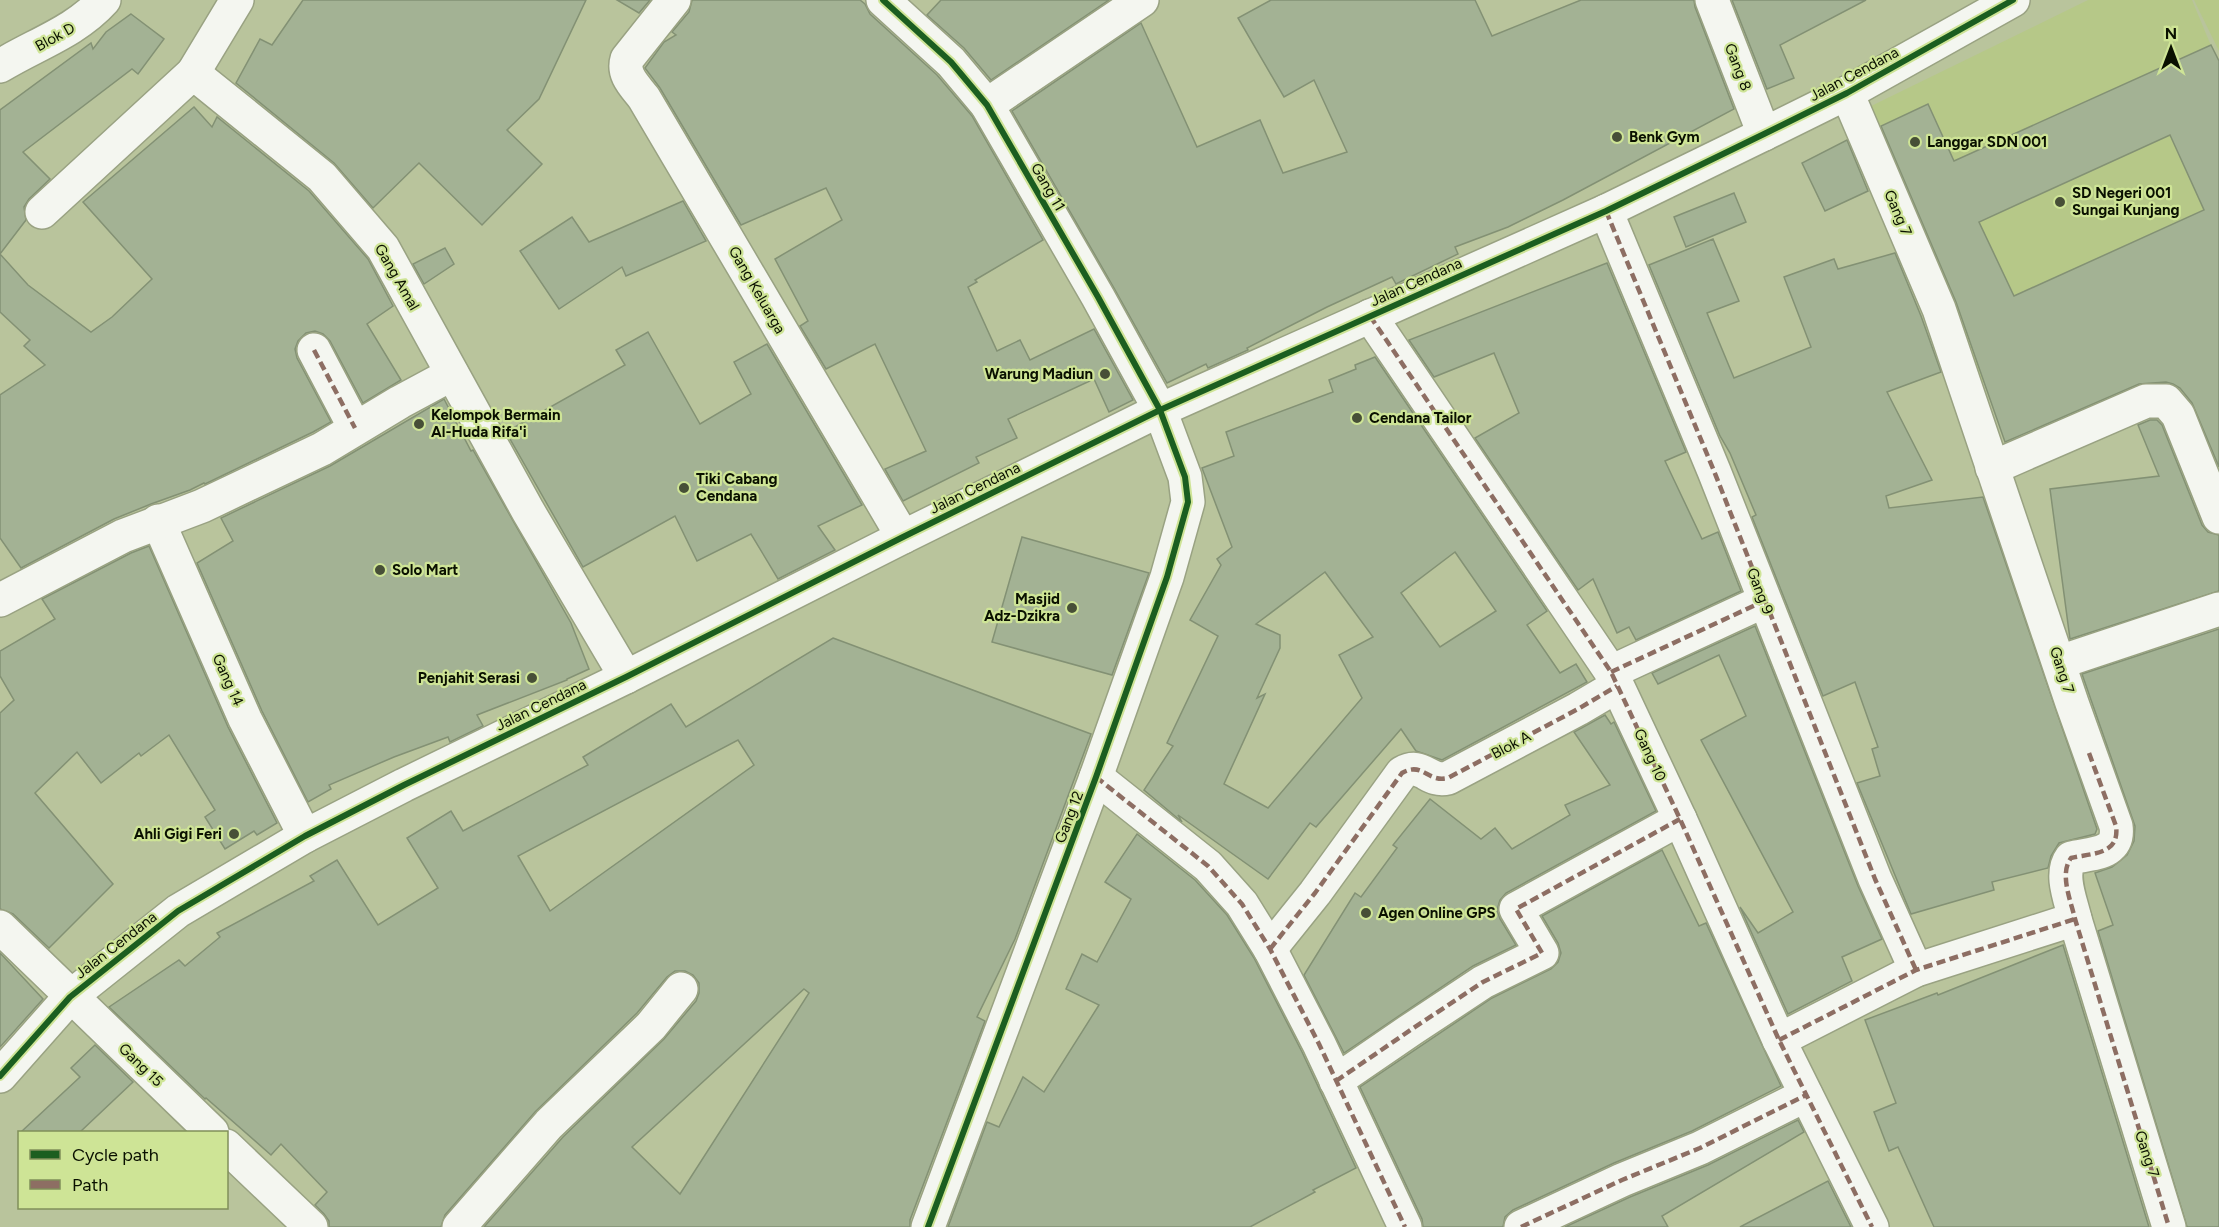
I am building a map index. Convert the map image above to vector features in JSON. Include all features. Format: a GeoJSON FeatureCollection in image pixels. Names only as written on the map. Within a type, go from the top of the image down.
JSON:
{"type":"FeatureCollection","features":[{"type":"Feature","properties":{"kind":"street","name":"Blok D"},"geometry":{"type":"LineString","coordinates":[[0,66],[69,30],[92,14],[104,0]]}},
{"type":"Feature","properties":{"kind":"street"},"geometry":{"type":"LineString","coordinates":[[42,212],[193,73],[237,0]]}},
{"type":"Feature","properties":{"kind":"street","name":"Gang Keluarga"},"geometry":{"type":"LineString","coordinates":[[674,0],[627,58],[626,73],[644,98],[903,537]]}},
{"type":"Feature","properties":{"kind":"street","name":"Gang 11"},"geometry":{"type":"LineString","coordinates":[[883,0],[951,62],[987,105],[1098,297],[1160,410]]}},
{"type":"Feature","properties":{"kind":"street"},"geometry":{"type":"LineString","coordinates":[[987,105],[1142,0]]}},
{"type":"Feature","properties":{"kind":"street","name":"Gang 8"},"geometry":{"type":"LineString","coordinates":[[1712,0],[1764,134]]}},
{"type":"Feature","properties":{"kind":"street","name":"Jalan Cendana"},"geometry":{"type":"LineString","coordinates":[[0,1076],[70,997],[178,911],[305,836],[1160,410],[1606,211],[1764,134],[1847,93],[2013,0]]}},
{"type":"Feature","properties":{"kind":"street","name":"Gang Amal"},"geometry":{"type":"LineString","coordinates":[[193,73],[322,177],[382,248],[528,511],[626,677]]}},
{"type":"Feature","properties":{"kind":"street","name":"Gang 7"},"geometry":{"type":"LineString","coordinates":[[1847,93],[1939,309],[2116,826],[2115,844],[2109,849],[2071,858],[2066,865],[2065,873],[2075,919],[2169,1227]]}},
{"type":"Feature","properties":{"kind":"street","name":"Gang 9"},"geometry":{"type":"LineString","coordinates":[[1606,211],[1714,471],[1875,879],[1916,970]]}},
{"type":"Feature","properties":{"kind":"street","name":"Gang 10"},"geometry":{"type":"LineString","coordinates":[[1370,316],[1614,679],[1680,819],[1779,1040],[1872,1227]]}},
{"type":"Feature","properties":{"kind":"street"},"geometry":{"type":"LineString","coordinates":[[314,350],[355,428]]}},
{"type":"Feature","properties":{"kind":"street"},"geometry":{"type":"LineString","coordinates":[[0,600],[123,536],[202,506],[322,449],[452,374]]}},
{"type":"Feature","properties":{"kind":"street"},"geometry":{"type":"LineString","coordinates":[[1992,468],[2146,401],[2166,401],[2178,415],[2219,517]]}},
{"type":"Feature","properties":{"kind":"street","name":"Gang 12"},"geometry":{"type":"LineString","coordinates":[[928,1227],[1096,777],[1167,577],[1188,502],[1185,477],[1160,410]]}},
{"type":"Feature","properties":{"kind":"street","name":"Gang 14"},"geometry":{"type":"LineString","coordinates":[[158,521],[245,719],[305,836]]}},
{"type":"Feature","properties":{"kind":"street"},"geometry":{"type":"LineString","coordinates":[[1614,679],[1764,601]]}},
{"type":"Feature","properties":{"kind":"street"},"geometry":{"type":"LineString","coordinates":[[2060,662],[2219,609]]}},
{"type":"Feature","properties":{"kind":"street","name":"Blok A"},"geometry":{"type":"LineString","coordinates":[[1270,949],[1315,893],[1402,773],[1412,768],[1419,769],[1435,780],[1448,778],[1578,709],[1614,679]]}},
{"type":"Feature","properties":{"kind":"street","name":"Gang 12"},"geometry":{"type":"LineString","coordinates":[[1096,777],[1208,866],[1242,904],[1270,949],[1405,1227]]}},
{"type":"Feature","properties":{"kind":"street"},"geometry":{"type":"LineString","coordinates":[[1336,1082],[1483,982],[1542,953],[1516,909],[1680,819]]}},
{"type":"Feature","properties":{"kind":"street"},"geometry":{"type":"LineString","coordinates":[[1779,1040],[1916,970],[2075,919]]}},
{"type":"Feature","properties":{"kind":"street","name":"Gang 15"},"geometry":{"type":"LineString","coordinates":[[0,927],[211,1131]]}},
{"type":"Feature","properties":{"kind":"street"},"geometry":{"type":"LineString","coordinates":[[459,1227],[549,1124],[651,1026],[681,989]]}},
{"type":"Feature","properties":{"kind":"street"},"geometry":{"type":"LineString","coordinates":[[1521,1227],[1622,1180],[1700,1148],[1806,1095]]}},
{"type":"Feature","properties":{"kind":"street"},"geometry":{"type":"LineString","coordinates":[[228,1148],[311,1227]]}},
{"type":"Feature","properties":{"kind":"shaded area","name":"SD Negeri 001 Sungai Kunjang"},"geometry":{"type":"Polygon","coordinates":[[[2088,0],[2192,0],[2219,65],[2219,294],[1975,385],[1863,110],[2088,0]]]}},
{"type":"Feature","properties":{"kind":"shaded area"},"geometry":{"type":"Polygon","coordinates":[[[2194,0],[2219,0],[2219,51],[2194,0]]]}},
{"type":"Feature","properties":{"kind":"building"},"geometry":{"type":"Polygon","coordinates":[[[303,0],[586,0],[539,99],[507,130],[542,164],[482,225],[419,163],[373,208],[334,163],[236,83],[260,39],[272,45],[303,0]]]}},
{"type":"Feature","properties":{"kind":"building"},"geometry":{"type":"Polygon","coordinates":[[[617,0],[650,0],[639,13],[617,0]]]}},
{"type":"Feature","properties":{"kind":"building"},"geometry":{"type":"Polygon","coordinates":[[[692,0],[860,0],[865,4],[870,14],[937,75],[972,116],[1043,240],[975,280],[977,282],[968,287],[997,351],[1020,340],[1030,360],[1094,329],[1133,400],[1109,412],[1094,379],[1008,419],[1017,438],[976,457],[979,463],[903,501],[885,469],[926,451],[875,344],[826,369],[800,326],[808,321],[775,259],[842,220],[826,188],[741,225],[660,88],[645,68],[664,42],[676,35],[672,32],[689,12],[692,0]]]}},
{"type":"Feature","properties":{"kind":"building"},"geometry":{"type":"Polygon","coordinates":[[[941,0],[1109,0],[991,80],[964,48],[927,15],[941,0]]]}},
{"type":"Feature","properties":{"kind":"building"},"geometry":{"type":"Polygon","coordinates":[[[1271,0],[1475,0],[1492,36],[1581,0],[1694,0],[1734,109],[1563,200],[1508,227],[1455,247],[1458,254],[1396,284],[1392,277],[1327,307],[1247,348],[1248,350],[1208,368],[1206,364],[1167,383],[1012,111],[1141,23],[1197,147],[1260,120],[1283,173],[1347,152],[1314,80],[1284,97],[1238,18],[1271,0]]]}},
{"type":"Feature","properties":{"kind":"building"},"geometry":{"type":"Polygon","coordinates":[[[1732,0],[1866,0],[1780,45],[1794,78],[1767,89],[1732,0]]]}},
{"type":"Feature","properties":{"kind":"building"},"geometry":{"type":"Polygon","coordinates":[[[131,14],[164,39],[138,74],[132,69],[23,152],[50,179],[29,199],[24,207],[26,220],[0,254],[0,110],[91,43],[93,49],[106,32],[131,14]]]}},
{"type":"Feature","properties":{"kind":"building"},"geometry":{"type":"Polygon","coordinates":[[[2211,45],[2219,61],[2219,467],[2192,403],[2180,388],[2166,382],[2139,384],[2005,442],[1956,302],[1881,126],[1928,104],[1954,161],[2211,45]],[[2170,135],[1979,222],[2014,296],[2204,210],[2170,135]]]}},
{"type":"Feature","properties":{"kind":"building"},"geometry":{"type":"Polygon","coordinates":[[[194,107],[212,127],[217,117],[309,191],[368,259],[393,306],[367,324],[401,380],[363,403],[330,341],[323,334],[315,331],[306,333],[298,341],[295,349],[297,358],[331,422],[205,484],[114,519],[21,568],[0,538],[0,395],[45,365],[24,346],[30,340],[0,312],[0,254],[28,285],[91,332],[112,317],[152,279],[83,202],[194,107]]]}},
{"type":"Feature","properties":{"kind":"building"},"geometry":{"type":"Polygon","coordinates":[[[1847,140],[1868,191],[1825,211],[1802,163],[1847,140]]]}},
{"type":"Feature","properties":{"kind":"building"},"geometry":{"type":"Polygon","coordinates":[[[1734,193],[1746,222],[1686,247],[1674,217],[1734,193]]]}},
{"type":"Feature","properties":{"kind":"building"},"geometry":{"type":"Polygon","coordinates":[[[683,201],[706,241],[626,276],[622,267],[559,309],[520,251],[572,217],[589,242],[683,201]]]}},
{"type":"Feature","properties":{"kind":"building"},"geometry":{"type":"Polygon","coordinates":[[[1713,239],[1739,301],[1707,313],[1734,378],[1811,347],[1784,277],[1834,259],[1838,269],[1895,253],[1941,372],[1887,392],[1932,480],[1886,496],[1889,508],[1983,497],[2097,829],[2095,834],[2059,843],[2051,856],[2048,868],[1992,882],[1994,890],[1911,914],[1857,783],[1880,776],[1872,749],[1878,747],[1855,682],[1823,696],[1752,517],[1756,515],[1730,453],[1720,436],[1649,265],[1713,239]]]}},
{"type":"Feature","properties":{"kind":"building"},"geometry":{"type":"Polygon","coordinates":[[[445,248],[454,264],[424,284],[413,264],[445,248]]]}},
{"type":"Feature","properties":{"kind":"building"},"geometry":{"type":"Polygon","coordinates":[[[1607,263],[1686,452],[1665,461],[1702,539],[1718,532],[1741,591],[1636,640],[1629,627],[1617,633],[1593,579],[1578,590],[1475,438],[1519,413],[1494,353],[1434,377],[1409,340],[1607,263]]]}},
{"type":"Feature","properties":{"kind":"building"},"geometry":{"type":"Polygon","coordinates":[[[648,332],[700,424],[751,394],[734,362],[767,344],[862,505],[818,526],[835,550],[778,579],[751,534],[697,561],[675,516],[583,567],[506,432],[625,365],[616,350],[648,332]]]}},
{"type":"Feature","properties":{"kind":"building"},"geometry":{"type":"Polygon","coordinates":[[[1375,357],[1547,611],[1527,625],[1560,673],[1576,664],[1587,682],[1442,760],[1416,751],[1401,729],[1316,827],[1310,823],[1268,879],[1178,815],[1182,822],[1144,790],[1173,746],[1167,743],[1218,636],[1190,620],[1221,565],[1217,559],[1232,547],[1202,468],[1234,456],[1226,432],[1333,392],[1329,380],[1356,369],[1355,365],[1375,357]],[[1455,552],[1401,593],[1440,647],[1496,611],[1455,552]],[[1325,572],[1256,624],[1280,635],[1280,648],[1257,698],[1265,694],[1224,784],[1268,808],[1362,698],[1339,655],[1373,637],[1325,572]]]}},
{"type":"Feature","properties":{"kind":"building"},"geometry":{"type":"Polygon","coordinates":[[[444,399],[471,451],[473,450],[571,623],[589,669],[567,680],[477,715],[483,726],[450,742],[448,737],[394,757],[329,785],[331,789],[308,802],[262,711],[197,563],[233,541],[221,518],[330,466],[444,399]]]}},
{"type":"Feature","properties":{"kind":"building"},"geometry":{"type":"Polygon","coordinates":[[[2157,420],[2162,425],[2202,525],[2208,532],[2219,535],[2219,591],[2070,639],[2050,489],[2159,476],[2138,425],[2157,420]]]}},
{"type":"Feature","properties":{"kind":"building","name":"Masjid Adz-Dzikra"},"geometry":{"type":"Polygon","coordinates":[[[1022,537],[1149,573],[1112,675],[992,642],[1022,537]]]}},
{"type":"Feature","properties":{"kind":"building"},"geometry":{"type":"Polygon","coordinates":[[[149,546],[228,727],[277,823],[257,835],[254,831],[225,849],[205,817],[215,810],[169,735],[141,756],[139,753],[101,783],[77,752],[35,793],[113,884],[49,948],[13,914],[0,909],[0,713],[14,700],[0,676],[0,651],[55,619],[42,599],[149,546]]]}},
{"type":"Feature","properties":{"kind":"building"},"geometry":{"type":"Polygon","coordinates":[[[1755,626],[1858,886],[1882,939],[1842,957],[1852,981],[1788,1014],[1740,907],[1758,933],[1793,912],[1701,740],[1746,716],[1719,655],[1658,684],[1652,673],[1755,626]]]}},
{"type":"Feature","properties":{"kind":"building"},"geometry":{"type":"Polygon","coordinates":[[[2219,629],[2219,1227],[2187,1227],[2098,931],[2113,925],[2095,873],[2112,867],[2127,855],[2134,841],[2135,826],[2082,674],[2219,629]]]}},
{"type":"Feature","properties":{"kind":"building"},"geometry":{"type":"Polygon","coordinates":[[[833,638],[1091,734],[1015,939],[977,1017],[985,1021],[910,1220],[910,1227],[484,1227],[563,1137],[664,1039],[696,1001],[699,983],[693,975],[685,971],[675,971],[667,977],[637,1013],[535,1112],[445,1215],[441,1227],[329,1227],[329,1221],[315,1205],[327,1192],[281,1144],[271,1155],[205,1099],[109,1007],[179,960],[185,966],[220,937],[217,933],[314,881],[310,876],[337,860],[378,925],[438,888],[407,838],[451,811],[463,831],[588,765],[583,757],[671,704],[686,727],[833,638]],[[738,740],[518,856],[550,911],[754,765],[738,740]],[[804,989],[632,1147],[680,1194],[809,993],[804,989]]]}},
{"type":"Feature","properties":{"kind":"building"},"geometry":{"type":"Polygon","coordinates":[[[1605,715],[1611,724],[1614,722],[1656,811],[1506,893],[1500,900],[1497,910],[1516,945],[1473,966],[1344,1053],[1304,975],[1355,893],[1361,897],[1397,848],[1393,845],[1430,799],[1481,839],[1495,828],[1512,849],[1570,815],[1565,805],[1610,785],[1574,732],[1605,715]]]}},
{"type":"Feature","properties":{"kind":"building"},"geometry":{"type":"Polygon","coordinates":[[[1137,834],[1195,880],[1227,915],[1254,958],[1302,1052],[1356,1168],[1250,1227],[948,1227],[987,1122],[999,1127],[1023,1077],[1044,1092],[1099,1005],[1066,989],[1082,954],[1097,962],[1131,899],[1105,882],[1137,834]]]}},
{"type":"Feature","properties":{"kind":"building"},"geometry":{"type":"Polygon","coordinates":[[[1662,850],[1699,926],[1706,923],[1781,1086],[1692,1131],[1614,1163],[1513,1210],[1505,1217],[1503,1227],[1423,1227],[1422,1219],[1360,1087],[1492,998],[1551,969],[1558,962],[1561,953],[1558,943],[1542,916],[1662,850]]]}},
{"type":"Feature","properties":{"kind":"building"},"geometry":{"type":"Polygon","coordinates":[[[2063,945],[2149,1227],[1934,1227],[1898,1147],[1889,1151],[1874,1112],[1896,1103],[1865,1020],[1937,993],[1938,995],[2063,945]]]}},
{"type":"Feature","properties":{"kind":"building"},"geometry":{"type":"Polygon","coordinates":[[[0,953],[43,999],[0,1047],[0,953]]]}},
{"type":"Feature","properties":{"kind":"building"},"geometry":{"type":"Polygon","coordinates":[[[95,1045],[133,1082],[81,1131],[22,1131],[80,1077],[71,1068],[95,1045]]]}},
{"type":"Feature","properties":{"kind":"building"},"geometry":{"type":"Polygon","coordinates":[[[1798,1120],[1804,1132],[1662,1216],[1668,1227],[1565,1227],[1708,1165],[1798,1120]]]}},
{"type":"Feature","properties":{"kind":"building"},"geometry":{"type":"Polygon","coordinates":[[[1828,1181],[1851,1227],[1740,1227],[1828,1181]]]}},
{"type":"Feature","properties":{"kind":"marked path"},"geometry":{"type":"LineString","coordinates":[[1606,211],[1714,471],[1875,879],[1916,970]]}},
{"type":"Feature","properties":{"kind":"marked path"},"geometry":{"type":"LineString","coordinates":[[1370,316],[1611,672],[1779,1040],[1872,1227]]}},
{"type":"Feature","properties":{"kind":"marked path"},"geometry":{"type":"LineString","coordinates":[[314,350],[355,428]]}},
{"type":"Feature","properties":{"kind":"marked path"},"geometry":{"type":"LineString","coordinates":[[1611,672],[1764,601]]}},
{"type":"Feature","properties":{"kind":"marked path"},"geometry":{"type":"LineString","coordinates":[[1270,949],[1315,893],[1402,773],[1415,769],[1435,778],[1448,778],[1617,686]]}},
{"type":"Feature","properties":{"kind":"marked path"},"geometry":{"type":"LineString","coordinates":[[2089,753],[2116,826],[2116,835],[2114,843],[2109,848],[2071,858],[2066,872],[2067,888],[2169,1227]]}},
{"type":"Feature","properties":{"kind":"marked path"},"geometry":{"type":"LineString","coordinates":[[1096,777],[1208,866],[1242,904],[1270,949],[1319,1044],[1405,1227]]}},
{"type":"Feature","properties":{"kind":"marked path"},"geometry":{"type":"LineString","coordinates":[[1336,1081],[1483,982],[1542,953],[1516,909],[1680,819]]}},
{"type":"Feature","properties":{"kind":"marked path"},"geometry":{"type":"LineString","coordinates":[[1779,1040],[1916,970],[2075,919]]}},
{"type":"Feature","properties":{"kind":"marked path"},"geometry":{"type":"LineString","coordinates":[[1521,1227],[1622,1180],[1700,1148],[1806,1095]]}},
{"type":"Feature","properties":{"kind":"cycle path"},"geometry":{"type":"LineString","coordinates":[[883,0],[951,62],[987,105],[1098,297],[1160,410],[1185,477],[1188,502],[1167,577],[1096,777],[928,1227]]}},
{"type":"Feature","properties":{"kind":"cycle path"},"geometry":{"type":"LineString","coordinates":[[0,1076],[70,997],[178,911],[305,836],[1160,410],[1606,211],[1764,134],[1847,93],[2013,0]]}},
{"type":"Feature","properties":{"kind":"place","name":"Benk Gym"},"geometry":{"type":"Point","coordinates":[1617,137]}},
{"type":"Feature","properties":{"kind":"place","name":"Langgar SDN 001"},"geometry":{"type":"Point","coordinates":[1915,142]}},
{"type":"Feature","properties":{"kind":"place","name":"SD Negeri 001 Sungai Kunjang"},"geometry":{"type":"Point","coordinates":[2060,202]}},
{"type":"Feature","properties":{"kind":"place","name":"Warung Madiun"},"geometry":{"type":"Point","coordinates":[1105,374]}},
{"type":"Feature","properties":{"kind":"place","name":"Cendana Tailor"},"geometry":{"type":"Point","coordinates":[1357,418]}},
{"type":"Feature","properties":{"kind":"place","name":"Kelompok Bermain Al-Huda Rifa'i"},"geometry":{"type":"Point","coordinates":[419,424]}},
{"type":"Feature","properties":{"kind":"place","name":"Tiki Cabang Cendana"},"geometry":{"type":"Point","coordinates":[684,488]}},
{"type":"Feature","properties":{"kind":"place","name":"Solo Mart"},"geometry":{"type":"Point","coordinates":[380,570]}},
{"type":"Feature","properties":{"kind":"place","name":"Masjid Adz-Dzikra"},"geometry":{"type":"Point","coordinates":[1072,608]}},
{"type":"Feature","properties":{"kind":"place","name":"Penjahit Serasi"},"geometry":{"type":"Point","coordinates":[532,678]}},
{"type":"Feature","properties":{"kind":"place","name":"Ahli Gigi Feri"},"geometry":{"type":"Point","coordinates":[234,834]}},
{"type":"Feature","properties":{"kind":"place","name":"Agen Online GPS"},"geometry":{"type":"Point","coordinates":[1366,913]}}]}
